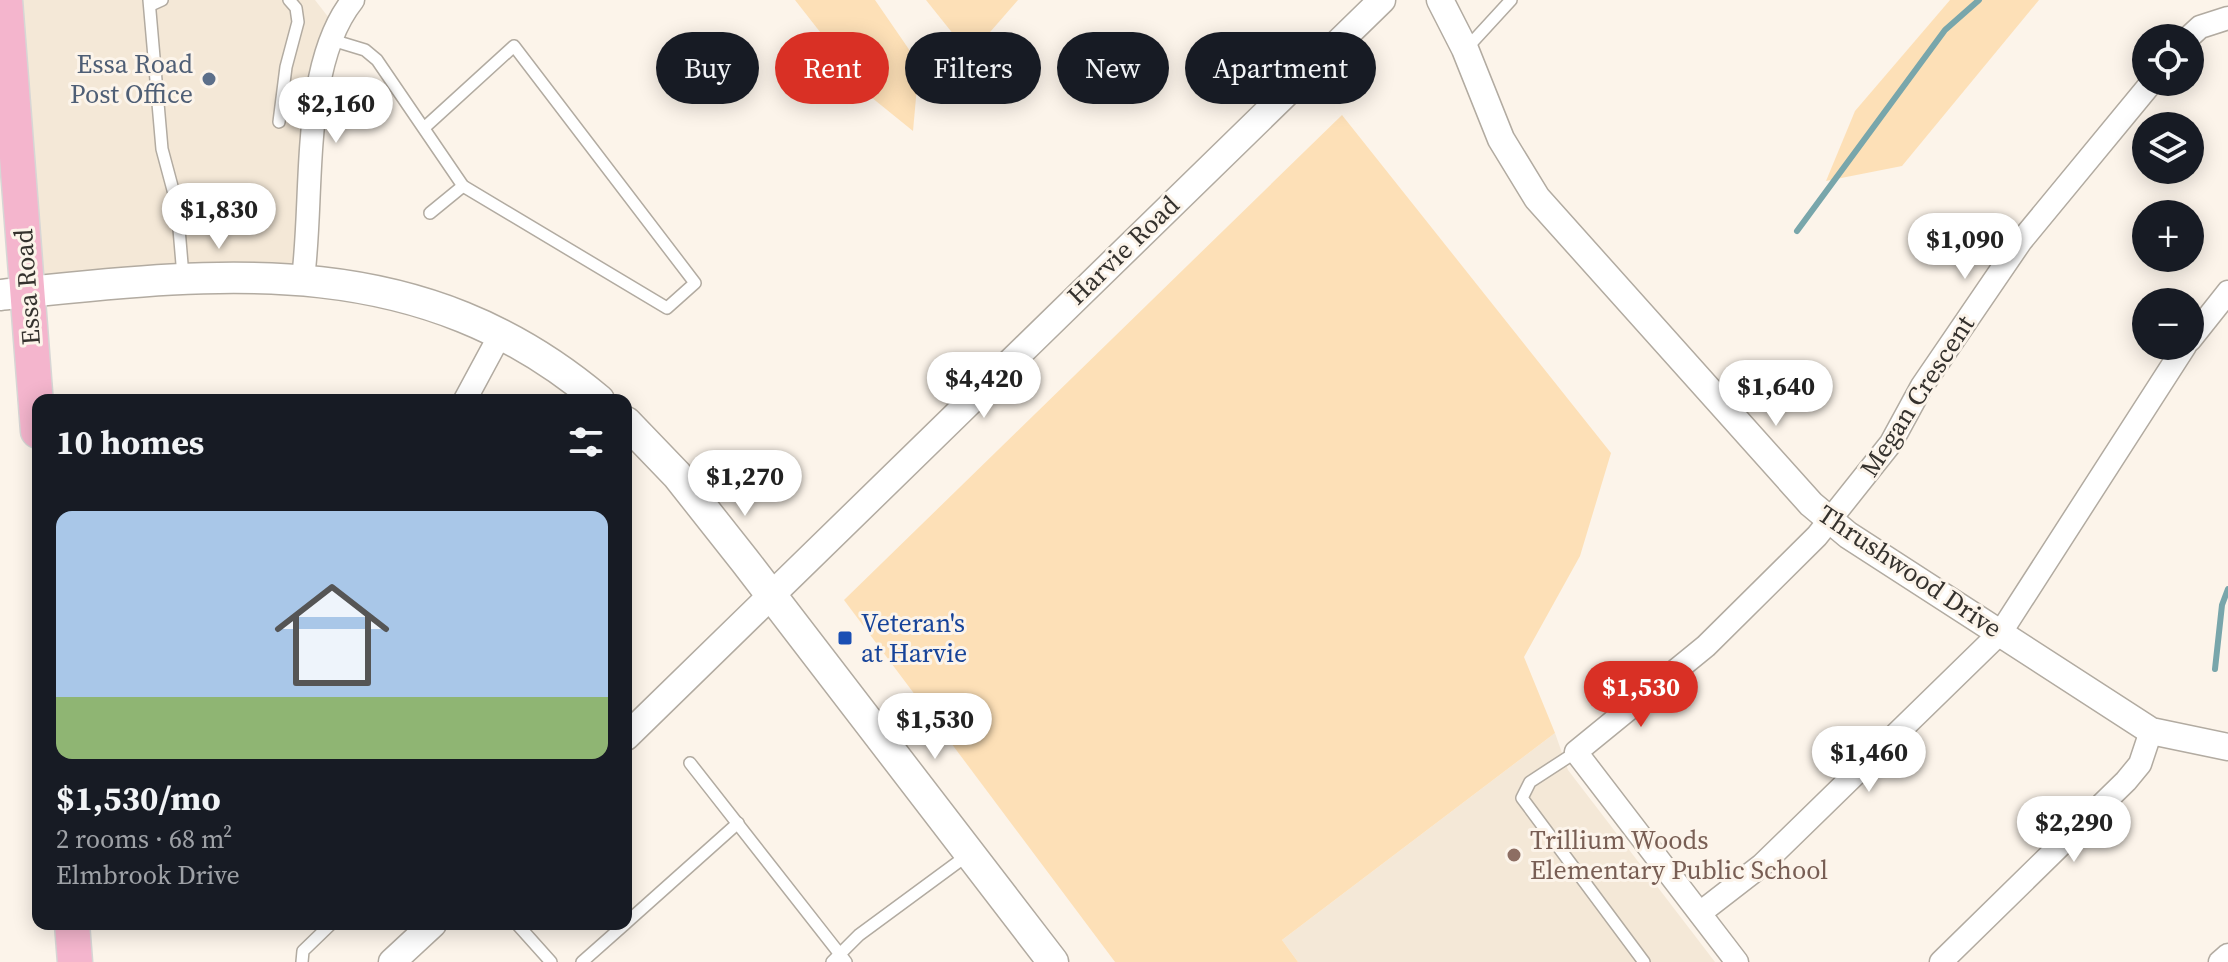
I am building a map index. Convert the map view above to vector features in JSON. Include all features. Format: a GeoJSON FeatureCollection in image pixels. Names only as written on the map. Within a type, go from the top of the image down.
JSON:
{"type":"FeatureCollection","features":[{"type":"Feature","properties":{"kind":"main road","name":"Essa Road"},"geometry":{"type":"LineString","coordinates":[[5,0],[14,293],[32,396]]}},
{"type":"Feature","properties":{"kind":"main road"},"geometry":{"type":"LineString","coordinates":[[14,293],[183,280],[303,278],[389,291],[500,335],[544,360],[591,394]]}},
{"type":"Feature","properties":{"kind":"main road"},"geometry":{"type":"LineString","coordinates":[[632,428],[677,475],[771,594],[1053,962]]}},
{"type":"Feature","properties":{"kind":"main road"},"geometry":{"type":"LineString","coordinates":[[72,930],[75,962]]}},
{"type":"Feature","properties":{"kind":"street"},"geometry":{"type":"LineString","coordinates":[[303,278],[316,103],[332,40],[353,0]]}},
{"type":"Feature","properties":{"kind":"street","name":"Harvie Road"},"geometry":{"type":"LineString","coordinates":[[632,731],[1382,0]]}},
{"type":"Feature","properties":{"kind":"street","name":"Thrushwood Drive"},"geometry":{"type":"LineString","coordinates":[[1440,0],[1465,49],[1501,139],[1537,198],[1811,504],[1831,521],[2151,731],[2228,747]]}},
{"type":"Feature","properties":{"kind":"street"},"geometry":{"type":"LineString","coordinates":[[2204,26],[2228,18]]}},
{"type":"Feature","properties":{"kind":"street","name":"Megan Crescent"},"geometry":{"type":"LineString","coordinates":[[1576,752],[1706,646],[1831,521],[1891,443],[1922,386],[2021,241],[2140,96]]}},
{"type":"Feature","properties":{"kind":"street"},"geometry":{"type":"LineString","coordinates":[[2204,322],[2228,292]]}},
{"type":"Feature","properties":{"kind":"street"},"geometry":{"type":"LineString","coordinates":[[468,394],[500,335]]}},
{"type":"Feature","properties":{"kind":"street"},"geometry":{"type":"LineString","coordinates":[[1700,913],[1762,865],[2001,632],[2176,360]]}},
{"type":"Feature","properties":{"kind":"street"},"geometry":{"type":"LineString","coordinates":[[1941,962],[2126,781],[2140,764],[2151,731]]}},
{"type":"Feature","properties":{"kind":"street"},"geometry":{"type":"LineString","coordinates":[[1576,752],[1737,962]]}},
{"type":"Feature","properties":{"kind":"street"},"geometry":{"type":"LineString","coordinates":[[392,962],[427,930]]}},
{"type":"Feature","properties":{"kind":"street"},"geometry":{"type":"LineString","coordinates":[[2220,962],[2228,955]]}},
{"type":"Feature","properties":{"kind":"lane"},"geometry":{"type":"LineString","coordinates":[[279,122],[286,67],[298,22],[296,8],[289,0]]}},
{"type":"Feature","properties":{"kind":"lane"},"geometry":{"type":"LineString","coordinates":[[1465,49],[1511,0]]}},
{"type":"Feature","properties":{"kind":"lane"},"geometry":{"type":"LineString","coordinates":[[154,2],[162,149],[177,205],[183,280]]}},
{"type":"Feature","properties":{"kind":"lane"},"geometry":{"type":"LineString","coordinates":[[332,40],[365,50],[377,60],[463,186],[667,308],[695,283],[514,46],[424,128]]}},
{"type":"Feature","properties":{"kind":"lane"},"geometry":{"type":"LineString","coordinates":[[430,213],[463,186]]}},
{"type":"Feature","properties":{"kind":"lane"},"geometry":{"type":"LineString","coordinates":[[1576,752],[1530,782],[1522,798],[1644,962]]}},
{"type":"Feature","properties":{"kind":"lane"},"geometry":{"type":"LineString","coordinates":[[690,763],[839,959],[859,935],[971,852]]}},
{"type":"Feature","properties":{"kind":"lane"},"geometry":{"type":"LineString","coordinates":[[632,917],[738,823]]}},
{"type":"Feature","properties":{"kind":"lane"},"geometry":{"type":"LineString","coordinates":[[302,962],[303,951],[325,930]]}},
{"type":"Feature","properties":{"kind":"lane"},"geometry":{"type":"LineString","coordinates":[[522,930],[551,962]]}},
{"type":"Feature","properties":{"kind":"lane"},"geometry":{"type":"LineString","coordinates":[[582,962],[617,930]]}},
{"type":"Feature","properties":{"kind":"shaded area"},"geometry":{"type":"Polygon","coordinates":[[[5,0],[315,0],[336,27],[303,278],[28,292],[5,0]]]}},
{"type":"Feature","properties":{"kind":"shaded area"},"geometry":{"type":"Polygon","coordinates":[[[795,0],[875,0],[905,44],[905,104],[915,104],[913,131],[880,104],[889,104],[889,32],[820,32],[795,0]]]}},
{"type":"Feature","properties":{"kind":"shaded area"},"geometry":{"type":"Polygon","coordinates":[[[926,0],[1018,0],[990,32],[952,32],[926,0]]]}},
{"type":"Feature","properties":{"kind":"shaded area"},"geometry":{"type":"Polygon","coordinates":[[[1950,0],[2039,0],[1902,166],[1826,181],[1855,111],[1950,0]]]}},
{"type":"Feature","properties":{"kind":"shaded area"},"geometry":{"type":"Polygon","coordinates":[[[1342,115],[1611,453],[1580,556],[1524,657],[1555,733],[1282,940],[1298,962],[1115,962],[844,600],[1342,115]]]}},
{"type":"Feature","properties":{"kind":"shaded area","name":"Trillium Woods Elementary Public School"},"geometry":{"type":"Polygon","coordinates":[[[1555,733],[1568,770],[1715,962],[1298,962],[1282,940],[1555,733]]]}},
{"type":"Feature","properties":{"kind":"waterway"},"geometry":{"type":"LineString","coordinates":[[1797,231],[1945,30],[1979,0]]}},
{"type":"Feature","properties":{"kind":"waterway"},"geometry":{"type":"LineString","coordinates":[[2215,669],[2222,605],[2228,589]]}},
{"type":"Feature","properties":{"kind":"place","name":"Essa Road Post Office"},"geometry":{"type":"Point","coordinates":[209,79]}},
{"type":"Feature","properties":{"kind":"place","name":"Veteran's at Harvie"},"geometry":{"type":"Point","coordinates":[845,638]}},
{"type":"Feature","properties":{"kind":"place","name":"Trillium Woods Elementary Public School"},"geometry":{"type":"Point","coordinates":[1514,855]}}]}
